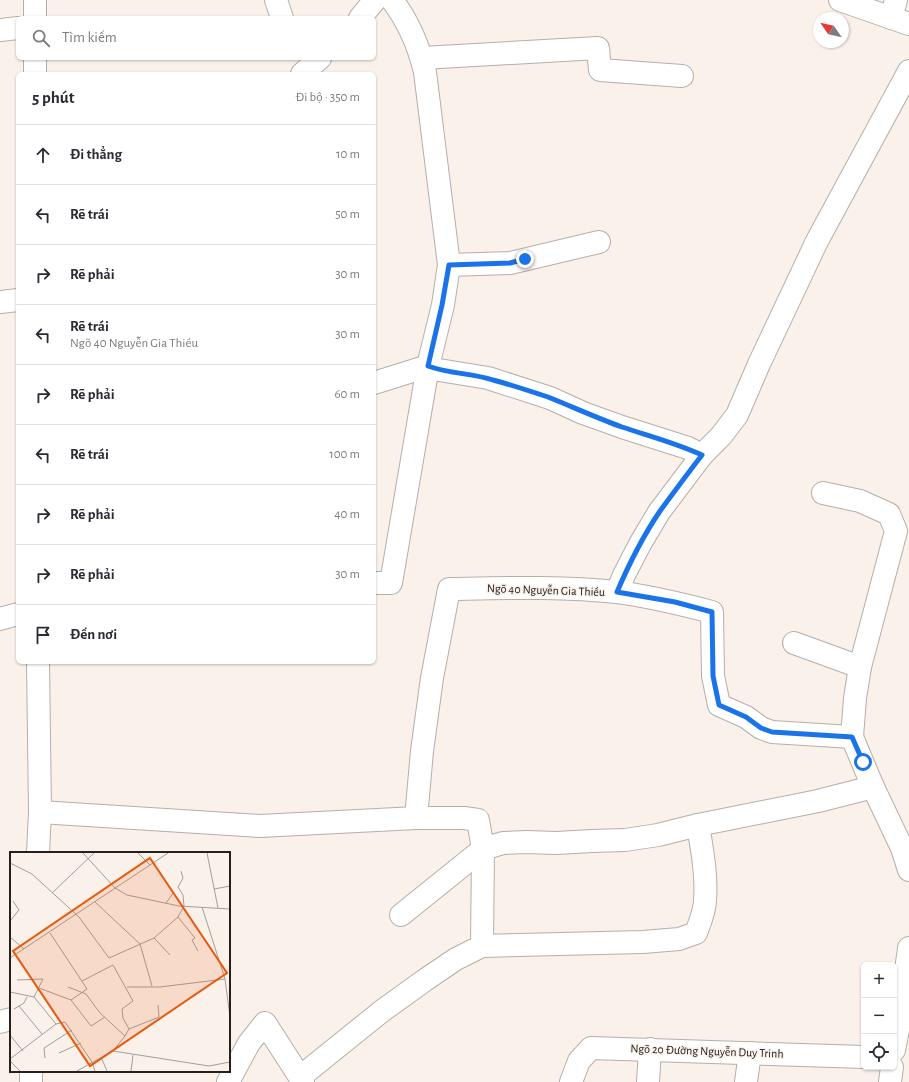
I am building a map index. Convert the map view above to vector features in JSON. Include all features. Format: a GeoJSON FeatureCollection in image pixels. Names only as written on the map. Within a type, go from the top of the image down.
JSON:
{"type":"FeatureCollection","features":[{"type":"Feature","properties":{"kind":"street"},"geometry":{"type":"LineString","coordinates":[[35,0],[35,16]]}},
{"type":"Feature","properties":{"kind":"street"},"geometry":{"type":"LineString","coordinates":[[276,0],[281,16]]}},
{"type":"Feature","properties":{"kind":"street"},"geometry":{"type":"LineString","coordinates":[[362,16],[375,0]]}},
{"type":"Feature","properties":{"kind":"street"},"geometry":{"type":"LineString","coordinates":[[382,583],[442,305],[449,265],[422,58],[403,15],[392,0]]}},
{"type":"Feature","properties":{"kind":"street"},"geometry":{"type":"LineString","coordinates":[[840,0],[899,14]]}},
{"type":"Feature","properties":{"kind":"street"},"geometry":{"type":"LineString","coordinates":[[0,30],[16,28]]}},
{"type":"Feature","properties":{"kind":"street"},"geometry":{"type":"LineString","coordinates":[[422,58],[598,48],[600,70],[682,76]]}},
{"type":"Feature","properties":{"kind":"street"},"geometry":{"type":"LineString","coordinates":[[35,60],[35,72]]}},
{"type":"Feature","properties":{"kind":"street"},"geometry":{"type":"LineString","coordinates":[[297,60],[301,72]]}},
{"type":"Feature","properties":{"kind":"street"},"geometry":{"type":"LineString","coordinates":[[304,72],[318,60]]}},
{"type":"Feature","properties":{"kind":"street"},"geometry":{"type":"LineString","coordinates":[[617,592],[640,544],[659,512],[702,455],[721,436],[736,415],[818,241],[909,71]]}},
{"type":"Feature","properties":{"kind":"street"},"geometry":{"type":"LineString","coordinates":[[449,265],[510,263],[599,242]]}},
{"type":"Feature","properties":{"kind":"street"},"geometry":{"type":"LineString","coordinates":[[0,302],[16,300]]}},
{"type":"Feature","properties":{"kind":"street"},"geometry":{"type":"LineString","coordinates":[[376,382],[428,366],[439,370],[488,378],[550,398],[589,415],[688,448],[702,455]]}},
{"type":"Feature","properties":{"kind":"street"},"geometry":{"type":"LineString","coordinates":[[823,493],[860,502],[888,514],[896,531],[860,667],[855,698],[852,737],[873,787],[902,848],[909,870]]}},
{"type":"Feature","properties":{"kind":"street","name":"Ngõ 40 Nguyễn Gia Thiều"},"geometry":{"type":"LineString","coordinates":[[416,818],[422,751],[431,685],[449,589],[561,589],[617,592],[675,602],[712,612],[713,676],[719,705],[746,717],[761,728],[772,732],[852,737]]}},
{"type":"Feature","properties":{"kind":"street"},"geometry":{"type":"LineString","coordinates":[[0,619],[16,615]]}},
{"type":"Feature","properties":{"kind":"street"},"geometry":{"type":"LineString","coordinates":[[794,643],[860,667]]}},
{"type":"Feature","properties":{"kind":"street"},"geometry":{"type":"LineString","coordinates":[[38,664],[40,812],[38,852]]}},
{"type":"Feature","properties":{"kind":"street"},"geometry":{"type":"LineString","coordinates":[[401,915],[482,849],[503,843],[556,843],[625,840],[658,835],[698,825],[818,801],[873,787]]}},
{"type":"Feature","properties":{"kind":"street"},"geometry":{"type":"LineString","coordinates":[[40,812],[260,826],[416,818],[464,818],[478,820],[482,849],[482,946]]}},
{"type":"Feature","properties":{"kind":"street"},"geometry":{"type":"LineString","coordinates":[[228,1082],[250,1042],[265,1023],[286,1058],[302,1079],[382,1011],[456,958],[482,946],[643,942],[679,939],[696,933],[702,919],[706,900],[698,825]]}},
{"type":"Feature","properties":{"kind":"street"},"geometry":{"type":"LineString","coordinates":[[897,1036],[906,992],[909,948]]}},
{"type":"Feature","properties":{"kind":"street"},"geometry":{"type":"LineString","coordinates":[[0,1022],[10,1019]]}},
{"type":"Feature","properties":{"kind":"street","name":"Ngõ 20 Đường Nguyễn Duy Trinh"},"geometry":{"type":"LineString","coordinates":[[570,1082],[579,1061],[591,1048],[861,1057]]}},
{"type":"Feature","properties":{"kind":"street"},"geometry":{"type":"LineString","coordinates":[[648,1082],[650,1049]]}},
{"type":"Feature","properties":{"kind":"street"},"geometry":{"type":"LineString","coordinates":[[746,1082],[750,1053]]}},
{"type":"Feature","properties":{"kind":"street"},"geometry":{"type":"LineString","coordinates":[[897,1059],[909,1061]]}},
{"type":"Feature","properties":{"kind":"street"},"geometry":{"type":"LineString","coordinates":[[890,1082],[892,1070]]}},
{"type":"Feature","properties":{"kind":"route"},"geometry":{"type":"LineString","coordinates":[[525,259],[510,263],[449,265],[442,305],[428,366],[439,370],[488,378],[519,387],[550,398],[583,413],[688,448],[702,455],[659,512],[640,544],[617,592],[675,602],[712,612],[713,676],[719,705],[746,717],[761,728],[772,732],[852,737],[863,762]]}}]}
